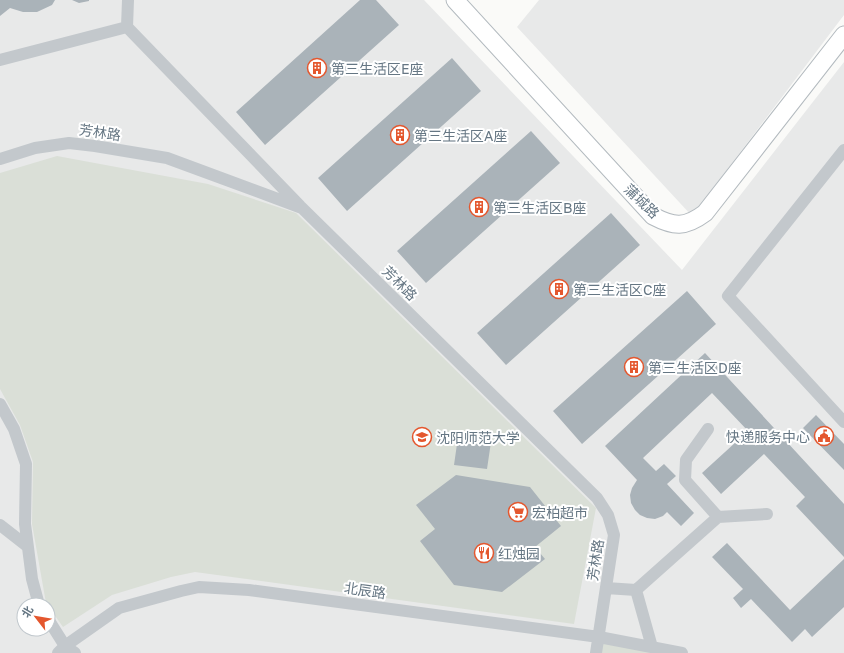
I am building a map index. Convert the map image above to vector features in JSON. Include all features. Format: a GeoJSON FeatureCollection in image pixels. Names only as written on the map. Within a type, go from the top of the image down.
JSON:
{"type":"FeatureCollection","features":[{"type":"Feature","properties":{"kind":"street"},"geometry":{"type":"LineString","coordinates":[[128,0],[127,27],[302,208]]}},
{"type":"Feature","properties":{"kind":"street","name":"蒲城路"},"geometry":{"type":"LineString","coordinates":[[455,0],[653,216],[666,223],[680,224],[693,221],[704,213],[844,35]]}},
{"type":"Feature","properties":{"kind":"street"},"geometry":{"type":"LineString","coordinates":[[0,60],[127,27]]}},
{"type":"Feature","properties":{"kind":"street","name":"芳林路"},"geometry":{"type":"LineString","coordinates":[[0,158],[35,148],[69,143],[167,158],[302,208],[598,498],[608,515],[614,535],[596,653]]}},
{"type":"Feature","properties":{"kind":"street"},"geometry":{"type":"LineString","coordinates":[[844,150],[728,296],[844,422]]}},
{"type":"Feature","properties":{"kind":"street"},"geometry":{"type":"LineString","coordinates":[[0,404],[14,429],[26,464],[25,524],[32,579],[37,597]]}},
{"type":"Feature","properties":{"kind":"street"},"geometry":{"type":"LineString","coordinates":[[708,429],[686,460],[685,480],[718,517]]}},
{"type":"Feature","properties":{"kind":"street"},"geometry":{"type":"LineString","coordinates":[[606,588],[636,590],[718,517],[767,514]]}},
{"type":"Feature","properties":{"kind":"street"},"geometry":{"type":"LineString","coordinates":[[0,525],[27,546]]}},
{"type":"Feature","properties":{"kind":"street","name":"北辰路"},"geometry":{"type":"LineString","coordinates":[[62,649],[119,608],[181,590],[199,587],[249,590],[599,637],[682,653]]}},
{"type":"Feature","properties":{"kind":"street"},"geometry":{"type":"LineString","coordinates":[[636,590],[652,647]]}},
{"type":"Feature","properties":{"kind":"street"},"geometry":{"type":"LineString","coordinates":[[56,636],[62,649],[75,653]]}},
{"type":"Feature","properties":{"kind":"shaded area","name":"沈阳师范大学"},"geometry":{"type":"Polygon","coordinates":[[[0,0],[424,0],[682,270],[844,62],[844,653],[0,653],[0,0]]]}},
{"type":"Feature","properties":{"kind":"shaded area"},"geometry":{"type":"Polygon","coordinates":[[[539,0],[844,0],[844,15],[692,216],[517,27],[539,0]]]}},
{"type":"Feature","properties":{"kind":"shaded area"},"geometry":{"type":"Polygon","coordinates":[[[57,156],[208,184],[296,213],[596,508],[574,624],[195,572],[171,577],[112,595],[63,627],[56,617],[56,597],[45,597],[32,524],[33,462],[20,425],[0,389],[0,173],[57,156]]]}},
{"type":"Feature","properties":{"kind":"shaded area"},"geometry":{"type":"Polygon","coordinates":[[[603,643],[655,653],[601,653],[603,643]]]}},
{"type":"Feature","properties":{"kind":"building"},"geometry":{"type":"Polygon","coordinates":[[[0,0],[55,0],[52,5],[37,12],[23,12],[10,8],[0,16],[0,0]]]}},
{"type":"Feature","properties":{"kind":"building"},"geometry":{"type":"Polygon","coordinates":[[[72,0],[89,0],[89,1],[79,3],[72,0]]]}},
{"type":"Feature","properties":{"kind":"building","name":"第三生活区E座"},"geometry":{"type":"Polygon","coordinates":[[[360,0],[376,0],[399,25],[265,145],[236,112],[360,0]]]}},
{"type":"Feature","properties":{"kind":"building","name":"第三生活区A座"},"geometry":{"type":"Polygon","coordinates":[[[452,58],[481,91],[347,211],[318,178],[452,58]]]}},
{"type":"Feature","properties":{"kind":"building","name":"第三生活区B座"},"geometry":{"type":"Polygon","coordinates":[[[531,131],[560,163],[426,283],[397,251],[531,131]]]}},
{"type":"Feature","properties":{"kind":"building","name":"第三生活区C座"},"geometry":{"type":"Polygon","coordinates":[[[611,213],[640,245],[506,365],[477,333],[611,213]]]}},
{"type":"Feature","properties":{"kind":"building","name":"第三生活区D座"},"geometry":{"type":"Polygon","coordinates":[[[687,291],[716,324],[582,444],[553,411],[687,291]]]}},
{"type":"Feature","properties":{"kind":"building"},"geometry":{"type":"Polygon","coordinates":[[[705,353],[844,504],[844,557],[796,506],[805,497],[764,454],[721,494],[702,473],[748,431],[712,393],[643,458],[656,471],[664,464],[676,476],[667,484],[694,513],[681,526],[667,512],[663,516],[655,519],[640,515],[635,510],[631,503],[630,495],[637,480],[605,446],[705,353]]]}},
{"type":"Feature","properties":{"kind":"building","name":"快递服务中心"},"geometry":{"type":"Polygon","coordinates":[[[816,415],[844,444],[844,470],[803,428],[816,415]]]}},
{"type":"Feature","properties":{"kind":"building"},"geometry":{"type":"Polygon","coordinates":[[[458,437],[491,442],[487,469],[454,465],[458,437]]]}},
{"type":"Feature","properties":{"kind":"building"},"geometry":{"type":"Polygon","coordinates":[[[456,475],[530,487],[561,526],[535,547],[545,559],[502,592],[454,585],[420,541],[435,529],[416,505],[456,475]]]}},
{"type":"Feature","properties":{"kind":"building"},"geometry":{"type":"Polygon","coordinates":[[[727,543],[790,610],[844,559],[844,607],[812,637],[805,629],[792,642],[751,599],[741,608],[733,598],[743,589],[712,557],[727,543]]]}},
{"type":"Feature","properties":{"kind":"place","name":"第三生活区E座"},"geometry":{"type":"Point","coordinates":[317,68]}},
{"type":"Feature","properties":{"kind":"place","name":"第三生活区A座"},"geometry":{"type":"Point","coordinates":[400,135]}},
{"type":"Feature","properties":{"kind":"place","name":"第三生活区B座"},"geometry":{"type":"Point","coordinates":[479,207]}},
{"type":"Feature","properties":{"kind":"place","name":"第三生活区C座"},"geometry":{"type":"Point","coordinates":[559,289]}},
{"type":"Feature","properties":{"kind":"place","name":"第三生活区D座"},"geometry":{"type":"Point","coordinates":[634,367]}},
{"type":"Feature","properties":{"kind":"place","name":"快递服务中心"},"geometry":{"type":"Point","coordinates":[824,436]}},
{"type":"Feature","properties":{"kind":"place","name":"沈阳师范大学"},"geometry":{"type":"Point","coordinates":[422,437]}},
{"type":"Feature","properties":{"kind":"place","name":"宏柏超市"},"geometry":{"type":"Point","coordinates":[518,512]}},
{"type":"Feature","properties":{"kind":"place","name":"红烛园"},"geometry":{"type":"Point","coordinates":[484,553]}}]}
